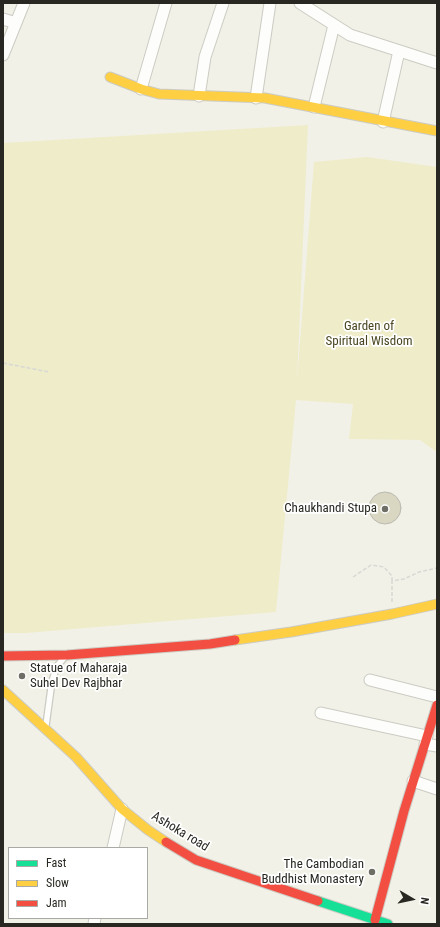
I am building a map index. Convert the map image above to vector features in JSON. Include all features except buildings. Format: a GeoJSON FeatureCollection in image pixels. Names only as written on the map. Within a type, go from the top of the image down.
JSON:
{"type":"FeatureCollection","features":[{"type":"Feature","properties":{"kind":"street"},"geometry":{"type":"LineString","coordinates":[[3,55],[24,3]]}},
{"type":"Feature","properties":{"kind":"street"},"geometry":{"type":"LineString","coordinates":[[141,89],[166,3]]}},
{"type":"Feature","properties":{"kind":"street"},"geometry":{"type":"LineString","coordinates":[[199,96],[205,57],[223,3]]}},
{"type":"Feature","properties":{"kind":"street"},"geometry":{"type":"LineString","coordinates":[[256,98],[270,3]]}},
{"type":"Feature","properties":{"kind":"street"},"geometry":{"type":"LineString","coordinates":[[300,3],[317,8],[334,25],[350,35],[437,63]]}},
{"type":"Feature","properties":{"kind":"street"},"geometry":{"type":"LineString","coordinates":[[3,19],[16,23]]}},
{"type":"Feature","properties":{"kind":"street"},"geometry":{"type":"LineString","coordinates":[[314,107],[334,25]]}},
{"type":"Feature","properties":{"kind":"street"},"geometry":{"type":"LineString","coordinates":[[383,122],[400,51]]}},
{"type":"Feature","properties":{"kind":"street"},"geometry":{"type":"LineString","coordinates":[[110,77],[159,94],[256,98],[314,107],[383,122],[437,131]]}},
{"type":"Feature","properties":{"kind":"street"},"geometry":{"type":"LineString","coordinates":[[3,656],[67,655],[210,644],[291,632],[392,614],[437,604]]}},
{"type":"Feature","properties":{"kind":"street"},"geometry":{"type":"LineString","coordinates":[[370,680],[437,697]]}},
{"type":"Feature","properties":{"kind":"street","name":"Ashoka road"},"geometry":{"type":"LineString","coordinates":[[3,690],[46,728],[122,808],[148,830],[196,860],[381,922]]}},
{"type":"Feature","properties":{"kind":"street"},"geometry":{"type":"LineString","coordinates":[[381,922],[413,781],[437,704]]}},
{"type":"Feature","properties":{"kind":"street"},"geometry":{"type":"LineString","coordinates":[[321,713],[426,740],[437,746]]}},
{"type":"Feature","properties":{"kind":"street"},"geometry":{"type":"LineString","coordinates":[[413,781],[437,789]]}},
{"type":"Feature","properties":{"kind":"street"},"geometry":{"type":"LineString","coordinates":[[112,847],[122,808]]}},
{"type":"Feature","properties":{"kind":"lane"},"geometry":{"type":"LineString","coordinates":[[46,728],[52,681],[57,666],[67,655]]}},
{"type":"Feature","properties":{"kind":"path"},"geometry":{"type":"LineString","coordinates":[[3,363],[49,372]]}},
{"type":"Feature","properties":{"kind":"path"},"geometry":{"type":"LineString","coordinates":[[354,577],[371,565],[384,567],[392,576],[392,614]]}},
{"type":"Feature","properties":{"kind":"path"},"geometry":{"type":"LineString","coordinates":[[392,581],[404,580],[418,572],[437,568]]}},
{"type":"Feature","properties":{"kind":"green space","name":"Garden of Spiritual Wisdom"},"geometry":{"type":"Polygon","coordinates":[[[308,125],[297,381],[314,162],[367,157],[437,167],[437,452],[420,440],[349,439],[353,404],[296,400],[276,612],[26,633],[3,633],[3,143],[308,125]]]}},
{"type":"Feature","properties":{"kind":"traffic: fast"},"geometry":{"type":"LineString","coordinates":[[318,901],[388,924]]}},
{"type":"Feature","properties":{"kind":"traffic: slow"},"geometry":{"type":"LineString","coordinates":[[110,77],[159,94],[265,98],[437,131]]}},
{"type":"Feature","properties":{"kind":"traffic: slow"},"geometry":{"type":"LineString","coordinates":[[235,640],[291,632],[392,614],[437,604]]}},
{"type":"Feature","properties":{"kind":"traffic: slow"},"geometry":{"type":"LineString","coordinates":[[3,690],[76,757],[122,809],[148,830],[166,842]]}},
{"type":"Feature","properties":{"kind":"traffic: jam"},"geometry":{"type":"LineString","coordinates":[[3,656],[67,655],[210,644],[235,640]]}},
{"type":"Feature","properties":{"kind":"traffic: jam"},"geometry":{"type":"LineString","coordinates":[[375,920],[404,811],[437,705]]}},
{"type":"Feature","properties":{"kind":"traffic: jam"},"geometry":{"type":"LineString","coordinates":[[166,842],[196,860],[318,901]]}},
{"type":"Feature","properties":{"kind":"place","name":"Chaukhandi Stupa"},"geometry":{"type":"Point","coordinates":[385,509]}},
{"type":"Feature","properties":{"kind":"place","name":"Statue of Maharaja Suhel Dev Rajbhar"},"geometry":{"type":"Point","coordinates":[22,676]}},
{"type":"Feature","properties":{"kind":"place","name":"The Cambodian Buddhist Monastery"},"geometry":{"type":"Point","coordinates":[372,872]}}]}
